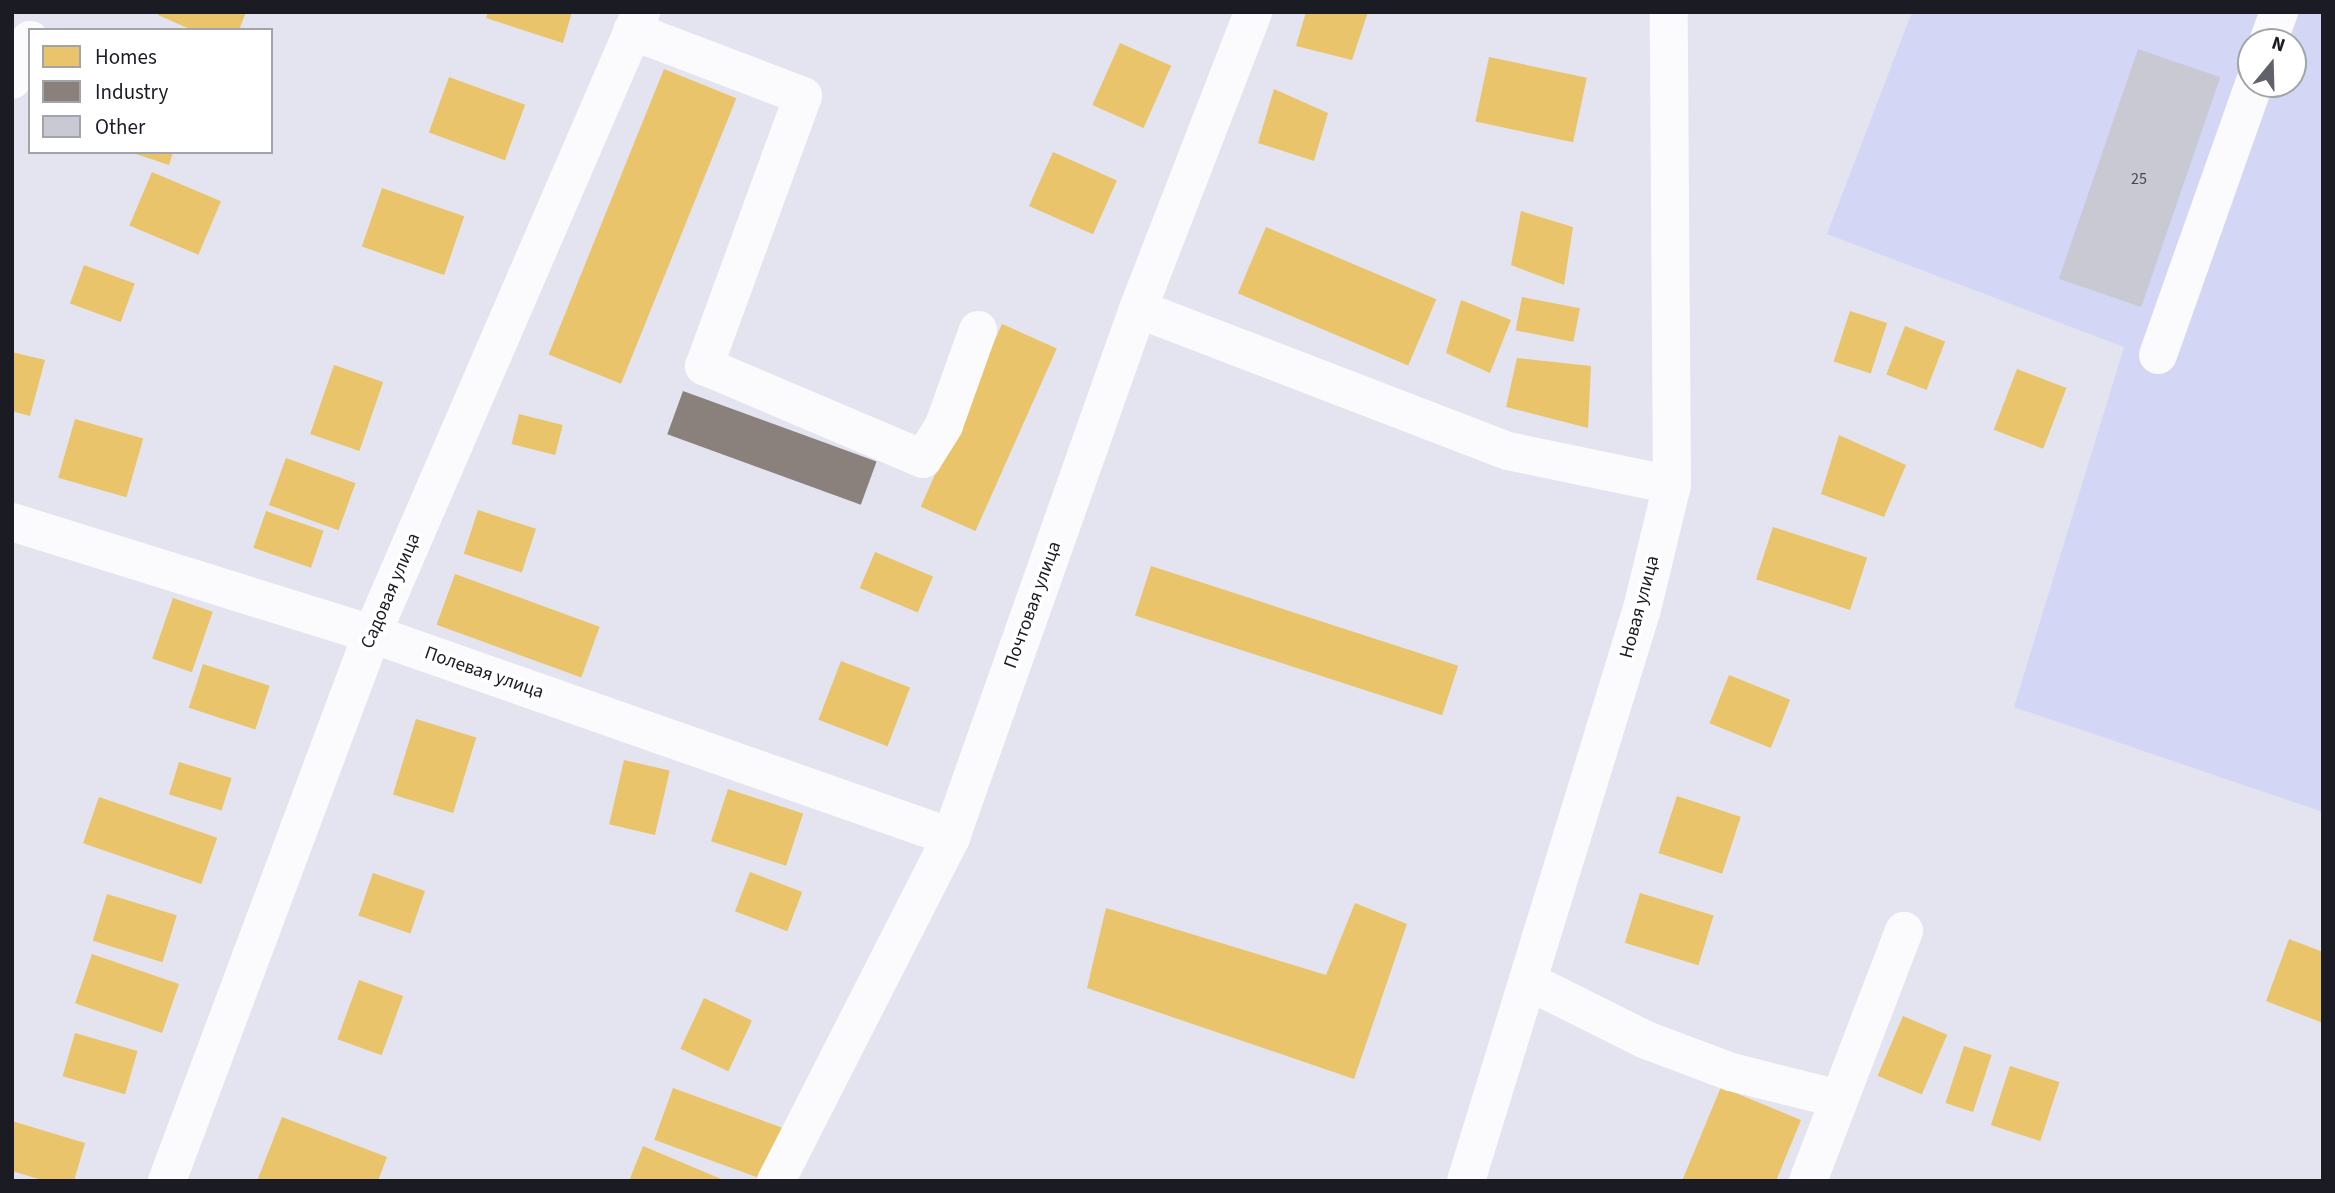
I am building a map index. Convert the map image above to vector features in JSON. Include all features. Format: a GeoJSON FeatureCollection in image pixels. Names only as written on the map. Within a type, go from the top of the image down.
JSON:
{"type":"FeatureCollection","features":[{"type":"Feature","properties":{"kind":"street"},"geometry":{"type":"LineString","coordinates":[[35,28],[42,12]]}},
{"type":"Feature","properties":{"kind":"street","name":"Почтовая улица"},"geometry":{"type":"LineString","coordinates":[[776,1181],[951,837],[1138,309],[1253,12]]}},
{"type":"Feature","properties":{"kind":"street","name":"Новая улица"},"geometry":{"type":"LineString","coordinates":[[1466,1181],[1642,609],[1672,485],[1670,12]]}},
{"type":"Feature","properties":{"kind":"street"},"geometry":{"type":"LineString","coordinates":[[637,22],[803,96],[704,366],[923,459],[944,425],[978,330]]}},
{"type":"Feature","properties":{"kind":"street","name":"Садовая улица"},"geometry":{"type":"LineString","coordinates":[[167,1181],[372,634],[637,22]]}},
{"type":"Feature","properties":{"kind":"street"},"geometry":{"type":"LineString","coordinates":[[12,80],[28,44]]}},
{"type":"Feature","properties":{"kind":"street"},"geometry":{"type":"LineString","coordinates":[[2158,355],[2249,98]]}},
{"type":"Feature","properties":{"kind":"street"},"geometry":{"type":"LineString","coordinates":[[1138,309],[1508,451],[1672,485]]}},
{"type":"Feature","properties":{"kind":"street","name":"Полевая улица"},"geometry":{"type":"LineString","coordinates":[[12,522],[372,634],[951,837]]}},
{"type":"Feature","properties":{"kind":"street"},"geometry":{"type":"LineString","coordinates":[[1808,1181],[1904,931]]}},
{"type":"Feature","properties":{"kind":"street"},"geometry":{"type":"LineString","coordinates":[[1528,981],[1670,1049],[1731,1072],[1839,1099]]}},
{"type":"Feature","properties":{"kind":"shaded area"},"geometry":{"type":"Polygon","coordinates":[[[1912,12],[2323,12],[2323,812],[2014,707],[2124,347],[1827,234],[1912,12]]]}},
{"type":"Feature","properties":{"kind":"building: Homes"},"geometry":{"type":"Polygon","coordinates":[[[159,12],[246,12],[240,28],[187,28],[158,15],[159,12]]]}},
{"type":"Feature","properties":{"kind":"building: Homes"},"geometry":{"type":"Polygon","coordinates":[[[488,12],[572,12],[563,43],[486,18],[488,12]]]}},
{"type":"Feature","properties":{"kind":"building: Homes"},"geometry":{"type":"Polygon","coordinates":[[[1306,12],[1368,12],[1352,60],[1296,46],[1306,12]]]}},
{"type":"Feature","properties":{"kind":"building: Homes"},"geometry":{"type":"Polygon","coordinates":[[[1120,43],[1171,66],[1144,128],[1092,105],[1120,43]]]}},
{"type":"Feature","properties":{"kind":"building: Homes"},"geometry":{"type":"Polygon","coordinates":[[[1489,57],[1587,78],[1573,142],[1475,122],[1489,57]]]}},
{"type":"Feature","properties":{"kind":"building: Homes"},"geometry":{"type":"Polygon","coordinates":[[[664,69],[736,98],[621,384],[549,355],[664,69]]]}},
{"type":"Feature","properties":{"kind":"building: Homes"},"geometry":{"type":"Polygon","coordinates":[[[449,77],[525,105],[505,160],[429,132],[449,77]]]}},
{"type":"Feature","properties":{"kind":"building: Homes"},"geometry":{"type":"Polygon","coordinates":[[[1274,89],[1328,113],[1314,161],[1258,143],[1274,89]]]}},
{"type":"Feature","properties":{"kind":"building: Homes"},"geometry":{"type":"Polygon","coordinates":[[[1053,152],[1117,180],[1093,234],[1029,206],[1053,152]]]}},
{"type":"Feature","properties":{"kind":"building: Homes"},"geometry":{"type":"Polygon","coordinates":[[[136,154],[172,154],[169,165],[136,154]]]}},
{"type":"Feature","properties":{"kind":"building: Homes"},"geometry":{"type":"Polygon","coordinates":[[[152,172],[221,201],[198,255],[129,225],[152,172]]]}},
{"type":"Feature","properties":{"kind":"building: Homes"},"geometry":{"type":"Polygon","coordinates":[[[382,188],[464,216],[444,275],[362,247],[382,188]]]}},
{"type":"Feature","properties":{"kind":"building: Homes"},"geometry":{"type":"Polygon","coordinates":[[[1521,211],[1573,227],[1564,285],[1511,265],[1521,211]]]}},
{"type":"Feature","properties":{"kind":"building: Homes"},"geometry":{"type":"Polygon","coordinates":[[[1266,227],[1436,299],[1408,366],[1238,293],[1266,227]]]}},
{"type":"Feature","properties":{"kind":"building: Homes"},"geometry":{"type":"Polygon","coordinates":[[[84,265],[135,283],[121,322],[70,304],[84,265]]]}},
{"type":"Feature","properties":{"kind":"building: Homes"},"geometry":{"type":"Polygon","coordinates":[[[1522,297],[1580,308],[1573,342],[1516,330],[1522,297]]]}},
{"type":"Feature","properties":{"kind":"building: Homes"},"geometry":{"type":"Polygon","coordinates":[[[1461,300],[1511,320],[1490,373],[1446,353],[1461,300]]]}},
{"type":"Feature","properties":{"kind":"building: Homes"},"geometry":{"type":"Polygon","coordinates":[[[1850,311],[1887,323],[1871,373],[1834,361],[1850,311]]]}},
{"type":"Feature","properties":{"kind":"building: Homes"},"geometry":{"type":"Polygon","coordinates":[[[1002,324],[1057,348],[975,531],[921,507],[1002,324]]]}},
{"type":"Feature","properties":{"kind":"building: Homes"},"geometry":{"type":"Polygon","coordinates":[[[1905,326],[1945,341],[1927,390],[1886,375],[1905,326]]]}},
{"type":"Feature","properties":{"kind":"building: Homes"},"geometry":{"type":"Polygon","coordinates":[[[12,352],[45,360],[30,416],[12,411],[12,352]]]}},
{"type":"Feature","properties":{"kind":"building: Homes"},"geometry":{"type":"Polygon","coordinates":[[[1517,358],[1591,366],[1588,428],[1506,407],[1517,358]]]}},
{"type":"Feature","properties":{"kind":"building: Homes"},"geometry":{"type":"Polygon","coordinates":[[[334,365],[383,382],[359,451],[310,434],[334,365]]]}},
{"type":"Feature","properties":{"kind":"building: Homes"},"geometry":{"type":"Polygon","coordinates":[[[2017,369],[2066,388],[2043,449],[1994,430],[2017,369]]]}},
{"type":"Feature","properties":{"kind":"building: Homes"},"geometry":{"type":"Polygon","coordinates":[[[519,414],[563,425],[555,455],[512,444],[519,414]]]}},
{"type":"Feature","properties":{"kind":"building: Homes"},"geometry":{"type":"Polygon","coordinates":[[[75,419],[143,439],[126,497],[58,478],[75,419]]]}},
{"type":"Feature","properties":{"kind":"building: Homes"},"geometry":{"type":"Polygon","coordinates":[[[1839,435],[1906,465],[1884,517],[1821,494],[1839,435]]]}},
{"type":"Feature","properties":{"kind":"building: Homes"},"geometry":{"type":"Polygon","coordinates":[[[286,458],[356,483],[338,530],[269,505],[286,458]]]}},
{"type":"Feature","properties":{"kind":"building: Homes"},"geometry":{"type":"Polygon","coordinates":[[[478,510],[536,529],[522,573],[464,554],[478,510]]]}},
{"type":"Feature","properties":{"kind":"building: Homes"},"geometry":{"type":"Polygon","coordinates":[[[266,511],[324,531],[311,568],[253,548],[266,511]]]}},
{"type":"Feature","properties":{"kind":"building: Homes"},"geometry":{"type":"Polygon","coordinates":[[[1773,527],[1867,558],[1850,610],[1756,579],[1773,527]]]}},
{"type":"Feature","properties":{"kind":"building: Homes"},"geometry":{"type":"Polygon","coordinates":[[[875,552],[933,577],[918,613],[860,588],[875,552]]]}},
{"type":"Feature","properties":{"kind":"building: Homes"},"geometry":{"type":"Polygon","coordinates":[[[1151,566],[1458,666],[1442,715],[1135,615],[1151,566]]]}},
{"type":"Feature","properties":{"kind":"building: Homes"},"geometry":{"type":"Polygon","coordinates":[[[455,574],[600,627],[581,677],[437,625],[455,574]]]}},
{"type":"Feature","properties":{"kind":"building: Homes"},"geometry":{"type":"Polygon","coordinates":[[[173,598],[213,612],[192,672],[152,659],[173,598]]]}},
{"type":"Feature","properties":{"kind":"building: Homes"},"geometry":{"type":"Polygon","coordinates":[[[841,661],[910,688],[888,746],[818,720],[841,661]]]}},
{"type":"Feature","properties":{"kind":"building: Homes"},"geometry":{"type":"Polygon","coordinates":[[[203,664],[270,686],[255,729],[189,708],[203,664]]]}},
{"type":"Feature","properties":{"kind":"building: Homes"},"geometry":{"type":"Polygon","coordinates":[[[1729,675],[1790,700],[1771,748],[1710,723],[1729,675]]]}},
{"type":"Feature","properties":{"kind":"building: Homes"},"geometry":{"type":"Polygon","coordinates":[[[416,719],[476,737],[453,813],[393,795],[416,719]]]}},
{"type":"Feature","properties":{"kind":"building: Homes"},"geometry":{"type":"Polygon","coordinates":[[[624,760],[670,771],[655,835],[609,824],[624,760]]]}},
{"type":"Feature","properties":{"kind":"building: Homes"},"geometry":{"type":"Polygon","coordinates":[[[179,762],[232,778],[222,811],[169,795],[179,762]]]}},
{"type":"Feature","properties":{"kind":"building: Homes"},"geometry":{"type":"Polygon","coordinates":[[[728,789],[803,813],[786,866],[711,841],[728,789]]]}},
{"type":"Feature","properties":{"kind":"building: Homes"},"geometry":{"type":"Polygon","coordinates":[[[1677,796],[1741,817],[1722,874],[1658,853],[1677,796]]]}},
{"type":"Feature","properties":{"kind":"building: Homes"},"geometry":{"type":"Polygon","coordinates":[[[99,797],[217,838],[201,884],[83,843],[99,797]]]}},
{"type":"Feature","properties":{"kind":"building: Homes"},"geometry":{"type":"Polygon","coordinates":[[[750,872],[802,892],[787,931],[735,911],[750,872]]]}},
{"type":"Feature","properties":{"kind":"building: Homes"},"geometry":{"type":"Polygon","coordinates":[[[373,873],[425,891],[410,933],[358,916],[373,873]]]}},
{"type":"Feature","properties":{"kind":"building: Homes"},"geometry":{"type":"Polygon","coordinates":[[[1640,893],[1714,916],[1698,965],[1625,943],[1640,893]]]}},
{"type":"Feature","properties":{"kind":"building: Homes"},"geometry":{"type":"Polygon","coordinates":[[[107,894],[177,915],[162,962],[93,941],[107,894]]]}},
{"type":"Feature","properties":{"kind":"building: Homes"},"geometry":{"type":"Polygon","coordinates":[[[1355,903],[1407,924],[1354,1079],[1087,988],[1106,908],[1326,975],[1355,903]]]}},
{"type":"Feature","properties":{"kind":"building: Homes"},"geometry":{"type":"Polygon","coordinates":[[[2289,939],[2323,952],[2323,1023],[2266,1001],[2289,939]]]}},
{"type":"Feature","properties":{"kind":"building: Homes"},"geometry":{"type":"Polygon","coordinates":[[[92,954],[179,984],[162,1033],[75,1003],[92,954]]]}},
{"type":"Feature","properties":{"kind":"building: Homes"},"geometry":{"type":"Polygon","coordinates":[[[359,980],[403,996],[382,1055],[337,1039],[359,980]]]}},
{"type":"Feature","properties":{"kind":"building: Homes"},"geometry":{"type":"Polygon","coordinates":[[[704,998],[752,1020],[728,1071],[680,1049],[704,998]]]}},
{"type":"Feature","properties":{"kind":"building: Homes"},"geometry":{"type":"Polygon","coordinates":[[[1903,1016],[1947,1035],[1922,1095],[1878,1076],[1903,1016]]]}},
{"type":"Feature","properties":{"kind":"building: Homes"},"geometry":{"type":"Polygon","coordinates":[[[75,1033],[137,1051],[125,1094],[63,1076],[75,1033]]]}},
{"type":"Feature","properties":{"kind":"building: Homes"},"geometry":{"type":"Polygon","coordinates":[[[1964,1046],[1992,1055],[1973,1112],[1945,1103],[1964,1046]]]}},
{"type":"Feature","properties":{"kind":"building: Homes"},"geometry":{"type":"Polygon","coordinates":[[[2010,1066],[2059,1082],[2040,1141],[1991,1125],[2010,1066]]]}},
{"type":"Feature","properties":{"kind":"building: Homes"},"geometry":{"type":"Polygon","coordinates":[[[1721,1087],[1801,1120],[1776,1181],[1682,1181],[1721,1087]]]}},
{"type":"Feature","properties":{"kind":"building: Homes"},"geometry":{"type":"Polygon","coordinates":[[[673,1088],[783,1128],[764,1180],[654,1140],[673,1088]]]}},
{"type":"Feature","properties":{"kind":"building: Homes"},"geometry":{"type":"Polygon","coordinates":[[[282,1117],[387,1157],[378,1181],[257,1181],[282,1117]]]}},
{"type":"Feature","properties":{"kind":"building: Homes"},"geometry":{"type":"Polygon","coordinates":[[[12,1121],[85,1143],[74,1181],[45,1181],[12,1171],[12,1121]]]}},
{"type":"Feature","properties":{"kind":"building: Homes"},"geometry":{"type":"Polygon","coordinates":[[[643,1146],[726,1181],[629,1181],[643,1146]]]}},
{"type":"Feature","properties":{"kind":"building: Industry"},"geometry":{"type":"Polygon","coordinates":[[[683,391],[877,461],[861,505],[667,434],[683,391]]]}},
{"type":"Feature","properties":{"kind":"building: Other"},"geometry":{"type":"Polygon","coordinates":[[[2138,49],[2220,77],[2141,307],[2059,279],[2138,49]]]}}]}
